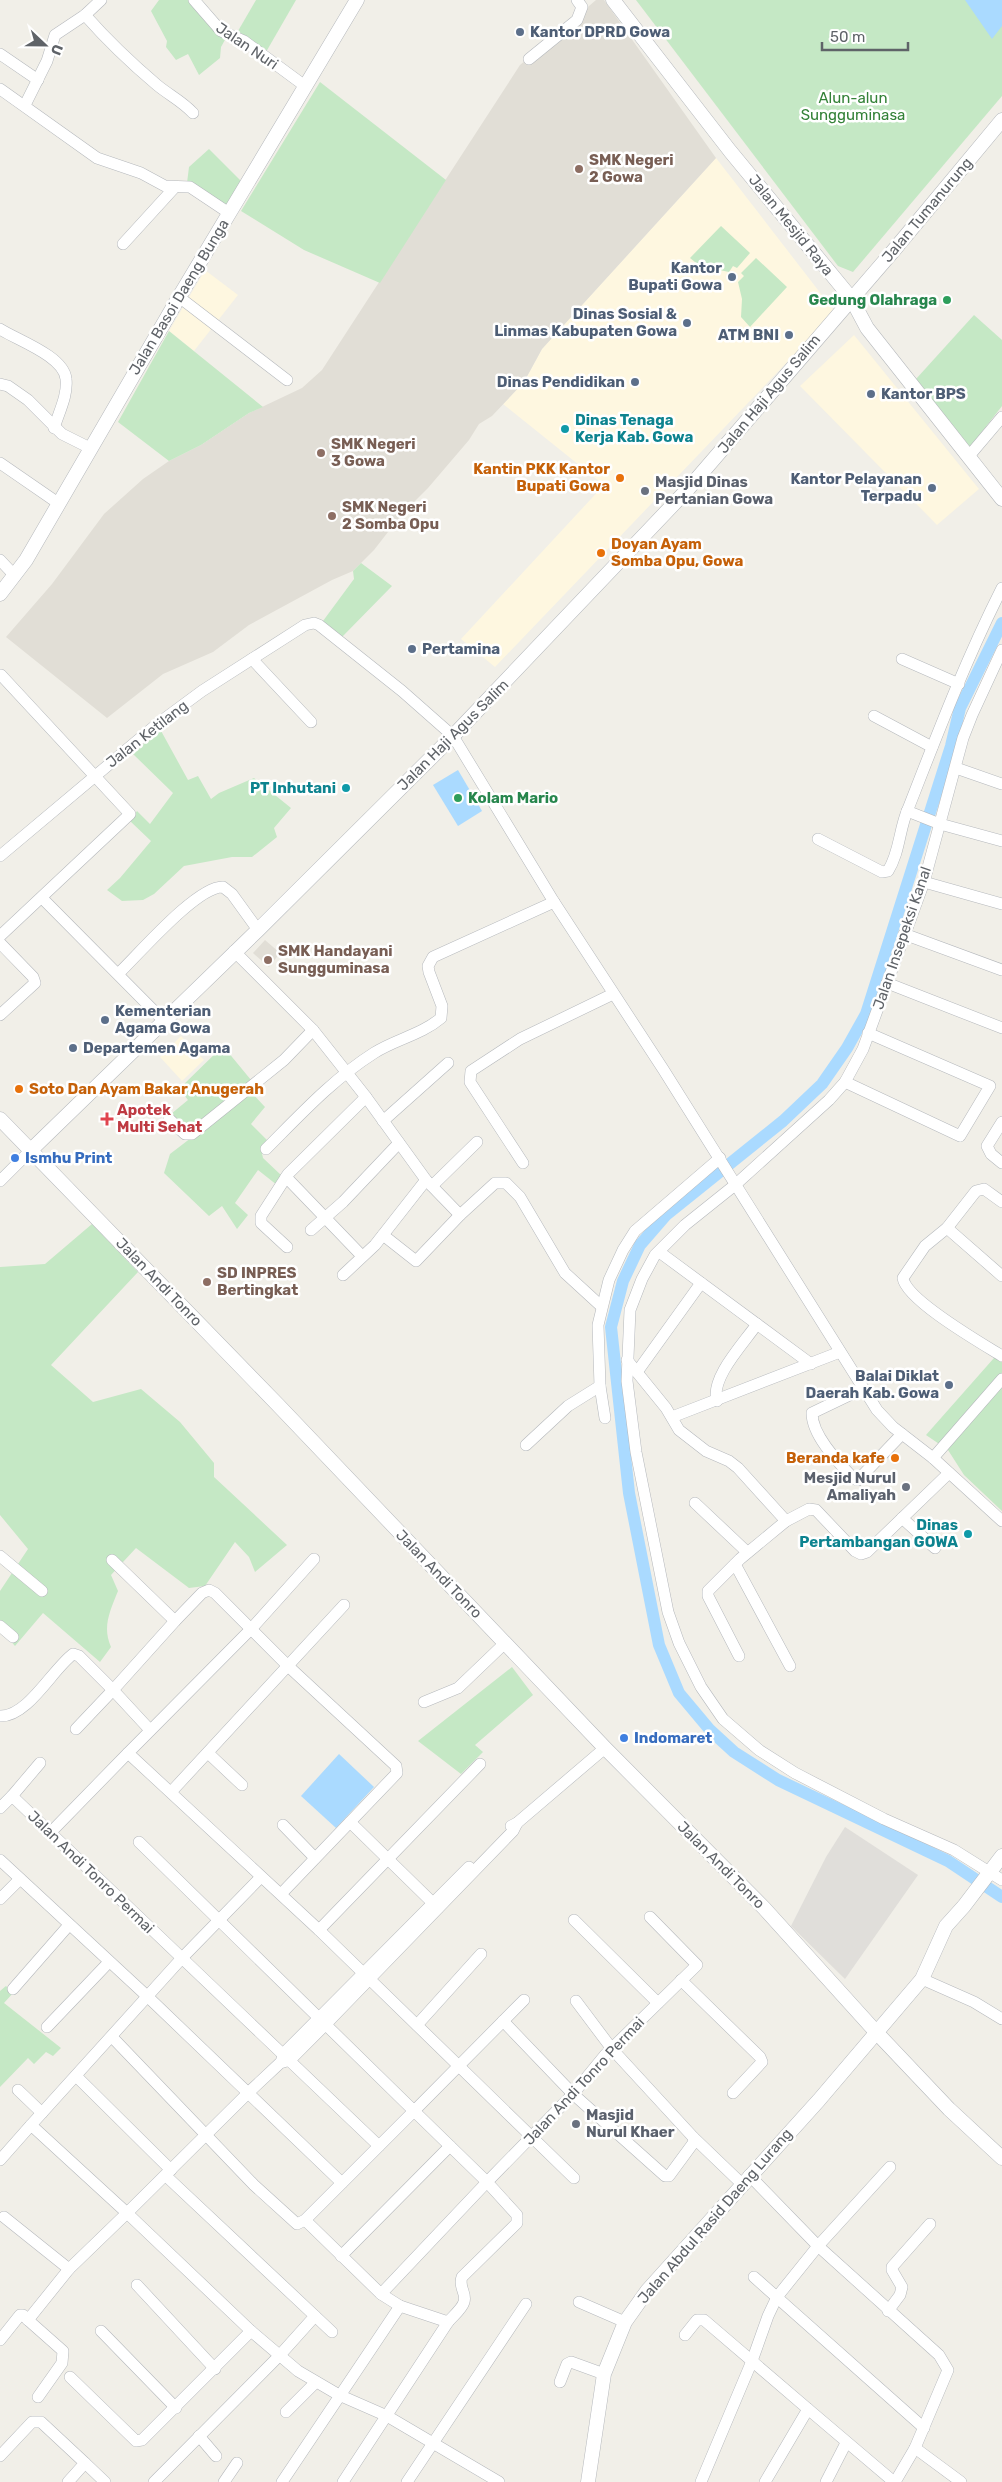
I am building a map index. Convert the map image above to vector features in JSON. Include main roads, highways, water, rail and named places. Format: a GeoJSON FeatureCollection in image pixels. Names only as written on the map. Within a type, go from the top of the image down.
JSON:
{"type":"FeatureCollection","features":[{"type":"Feature","properties":{"kind":"water"},"geometry":{"type":"Polygon","coordinates":[[[965,0],[1002,0],[1002,26],[992,39],[965,0]]]}},
{"type":"Feature","properties":{"kind":"water","name":"Kolam Mario"},"geometry":{"type":"Polygon","coordinates":[[[458,770],[482,811],[458,826],[433,785],[458,770]]]}},
{"type":"Feature","properties":{"kind":"water"},"geometry":{"type":"Polygon","coordinates":[[[339,1754],[374,1787],[336,1828],[301,1796],[339,1754]]]}},
{"type":"Feature","properties":{"kind":"waterway"},"geometry":{"type":"LineString","coordinates":[[1002,623],[960,708],[951,746],[866,1014],[847,1048],[822,1084],[783,1121],[666,1215],[640,1245],[623,1281],[611,1327],[629,1493],[659,1645],[679,1693],[710,1730],[734,1752],[778,1780],[948,1861],[1002,1897]]}},
{"type":"Feature","properties":{"kind":"place","name":"Kantor DPRD Gowa"},"geometry":{"type":"Point","coordinates":[520,32]}},
{"type":"Feature","properties":{"kind":"place","name":"SMK Negeri 2 Gowa"},"geometry":{"type":"Point","coordinates":[579,169]}},
{"type":"Feature","properties":{"kind":"place","name":"Kantor Bupati Gowa"},"geometry":{"type":"Point","coordinates":[732,277]}},
{"type":"Feature","properties":{"kind":"place","name":"Gedung Olahraga"},"geometry":{"type":"Point","coordinates":[947,300]}},
{"type":"Feature","properties":{"kind":"place","name":"Dinas Sosial & Linmas Kabupaten Gowa"},"geometry":{"type":"Point","coordinates":[687,323]}},
{"type":"Feature","properties":{"kind":"place","name":"ATM BNI"},"geometry":{"type":"Point","coordinates":[789,335]}},
{"type":"Feature","properties":{"kind":"place","name":"Dinas Pendidikan"},"geometry":{"type":"Point","coordinates":[635,382]}},
{"type":"Feature","properties":{"kind":"place","name":"Kantor BPS"},"geometry":{"type":"Point","coordinates":[871,394]}},
{"type":"Feature","properties":{"kind":"place","name":"Dinas Tenaga Kerja Kab. Gowa"},"geometry":{"type":"Point","coordinates":[565,429]}},
{"type":"Feature","properties":{"kind":"place","name":"SMK Negeri 3 Gowa"},"geometry":{"type":"Point","coordinates":[321,453]}},
{"type":"Feature","properties":{"kind":"place","name":"Kantin PKK Kantor Bupati Gowa"},"geometry":{"type":"Point","coordinates":[620,478]}},
{"type":"Feature","properties":{"kind":"place","name":"Kantor Pelayanan Terpadu"},"geometry":{"type":"Point","coordinates":[932,488]}},
{"type":"Feature","properties":{"kind":"place","name":"Masjid Dinas Pertanian Gowa"},"geometry":{"type":"Point","coordinates":[645,491]}},
{"type":"Feature","properties":{"kind":"place","name":"SMK Negeri 2 Somba Opu"},"geometry":{"type":"Point","coordinates":[332,516]}},
{"type":"Feature","properties":{"kind":"place","name":"Doyan Ayam Somba Opu, Gowa"},"geometry":{"type":"Point","coordinates":[601,553]}},
{"type":"Feature","properties":{"kind":"place","name":"Pertamina"},"geometry":{"type":"Point","coordinates":[412,649]}},
{"type":"Feature","properties":{"kind":"place","name":"PT Inhutani"},"geometry":{"type":"Point","coordinates":[346,788]}},
{"type":"Feature","properties":{"kind":"place","name":"Kolam Mario"},"geometry":{"type":"Point","coordinates":[458,798]}},
{"type":"Feature","properties":{"kind":"place","name":"SMK Handayani Sungguminasa"},"geometry":{"type":"Point","coordinates":[268,960]}},
{"type":"Feature","properties":{"kind":"place","name":"Kementerian Agama Gowa"},"geometry":{"type":"Point","coordinates":[105,1020]}},
{"type":"Feature","properties":{"kind":"place","name":"Departemen Agama"},"geometry":{"type":"Point","coordinates":[73,1048]}},
{"type":"Feature","properties":{"kind":"place","name":"Soto Dan Ayam Bakar Anugerah"},"geometry":{"type":"Point","coordinates":[19,1089]}},
{"type":"Feature","properties":{"kind":"place","name":"Apotek Multi Sehat"},"geometry":{"type":"Point","coordinates":[107,1119]}},
{"type":"Feature","properties":{"kind":"place","name":"Ismhu Print"},"geometry":{"type":"Point","coordinates":[15,1158]}},
{"type":"Feature","properties":{"kind":"place","name":"SD INPRES Bertingkat"},"geometry":{"type":"Point","coordinates":[207,1282]}},
{"type":"Feature","properties":{"kind":"place","name":"Balai Diklat Daerah Kab. Gowa"},"geometry":{"type":"Point","coordinates":[949,1385]}},
{"type":"Feature","properties":{"kind":"place","name":"Beranda kafe"},"geometry":{"type":"Point","coordinates":[895,1458]}},
{"type":"Feature","properties":{"kind":"place","name":"Mesjid Nurul Amaliyah"},"geometry":{"type":"Point","coordinates":[906,1487]}},
{"type":"Feature","properties":{"kind":"place","name":"Dinas Pertambangan GOWA"},"geometry":{"type":"Point","coordinates":[968,1534]}},
{"type":"Feature","properties":{"kind":"place","name":"Indomaret"},"geometry":{"type":"Point","coordinates":[624,1738]}},
{"type":"Feature","properties":{"kind":"place","name":"Masjid Nurul Khaer"},"geometry":{"type":"Point","coordinates":[576,2124]}},
{"type":"Feature","properties":{"kind":"park label","name":"Alun-alun Sungguminasa"},"geometry":{"type":"Point","coordinates":[853,106]}}]}
